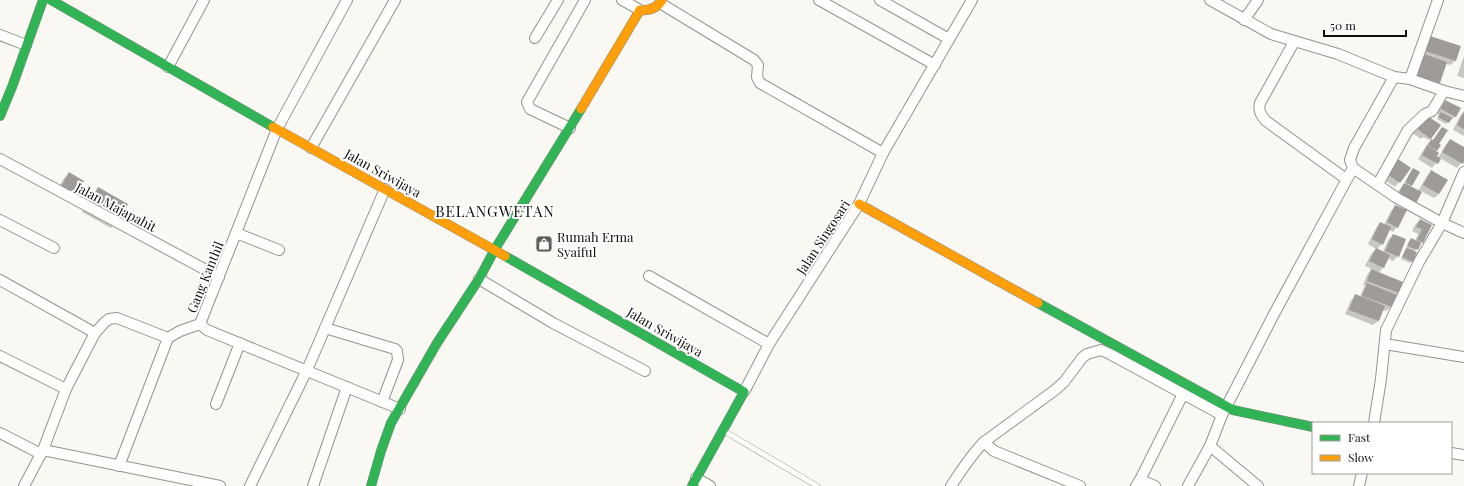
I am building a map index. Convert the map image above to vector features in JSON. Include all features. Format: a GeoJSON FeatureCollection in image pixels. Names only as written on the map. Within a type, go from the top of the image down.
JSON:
{"type":"FeatureCollection","features":[{"type":"Feature","properties":{"kind":"street"},"geometry":{"type":"LineString","coordinates":[[0,116],[11,91],[43,0]]}},
{"type":"Feature","properties":{"kind":"street","name":"Jalan Sriwijaya"},"geometry":{"type":"LineString","coordinates":[[51,0],[278,129],[495,249],[744,392]]}},
{"type":"Feature","properties":{"kind":"street"},"geometry":{"type":"LineString","coordinates":[[168,67],[204,0]]}},
{"type":"Feature","properties":{"kind":"street","name":"Gang Kanthil"},"geometry":{"type":"LineString","coordinates":[[168,338],[180,331],[200,324],[278,129],[347,0]]}},
{"type":"Feature","properties":{"kind":"street"},"geometry":{"type":"LineString","coordinates":[[312,148],[395,0]]}},
{"type":"Feature","properties":{"kind":"street"},"geometry":{"type":"LineString","coordinates":[[535,38],[558,0]]}},
{"type":"Feature","properties":{"kind":"street"},"geometry":{"type":"LineString","coordinates":[[570,128],[530,109],[527,106],[527,102],[585,0]]}},
{"type":"Feature","properties":{"kind":"street"},"geometry":{"type":"LineString","coordinates":[[622,0],[640,10],[646,11],[654,9],[661,2],[754,60],[758,65],[757,77],[760,83],[883,153]]}},
{"type":"Feature","properties":{"kind":"street"},"geometry":{"type":"LineString","coordinates":[[818,0],[935,65]]}},
{"type":"Feature","properties":{"kind":"street"},"geometry":{"type":"LineString","coordinates":[[880,0],[949,39]]}},
{"type":"Feature","properties":{"kind":"street","name":"Jalan Singosari"},"geometry":{"type":"LineString","coordinates":[[694,482],[769,344],[859,204],[883,153],[972,0]]}},
{"type":"Feature","properties":{"kind":"street"},"geometry":{"type":"LineString","coordinates":[[1210,0],[1270,34],[1294,42],[1309,44],[1338,54],[1394,77],[1410,79],[1444,91],[1464,96]]}},
{"type":"Feature","properties":{"kind":"street"},"geometry":{"type":"LineString","coordinates":[[1244,20],[1258,0]]}},
{"type":"Feature","properties":{"kind":"street"},"geometry":{"type":"LineString","coordinates":[[1410,79],[1438,0]]}},
{"type":"Feature","properties":{"kind":"street"},"geometry":{"type":"LineString","coordinates":[[371,486],[381,450],[391,424],[437,343],[479,279],[495,249],[570,128],[640,10]]}},
{"type":"Feature","properties":{"kind":"street"},"geometry":{"type":"LineString","coordinates":[[0,35],[26,45]]}},
{"type":"Feature","properties":{"kind":"street"},"geometry":{"type":"LineString","coordinates":[[1294,42],[1260,103],[1259,112],[1266,121],[1346,179]]}},
{"type":"Feature","properties":{"kind":"street"},"geometry":{"type":"LineString","coordinates":[[1394,77],[1352,152],[1350,160],[1353,168],[1397,198],[1442,223],[1464,233]]}},
{"type":"Feature","properties":{"kind":"street"},"geometry":{"type":"LineString","coordinates":[[1378,184],[1408,130],[1426,114],[1432,111],[1444,91]]}},
{"type":"Feature","properties":{"kind":"street","name":"Jalan Majapahit"},"geometry":{"type":"LineString","coordinates":[[0,159],[219,278]]}},
{"type":"Feature","properties":{"kind":"street"},"geometry":{"type":"LineString","coordinates":[[1188,486],[1210,446],[1222,415],[1274,314],[1353,168]]}},
{"type":"Feature","properties":{"kind":"street"},"geometry":{"type":"LineString","coordinates":[[1374,422],[1381,379],[1386,330],[1419,262],[1442,223],[1464,172]]}},
{"type":"Feature","properties":{"kind":"street"},"geometry":{"type":"LineString","coordinates":[[250,486],[307,370],[385,189]]}},
{"type":"Feature","properties":{"kind":"street"},"geometry":{"type":"LineString","coordinates":[[859,204],[1233,410],[1312,428]]}},
{"type":"Feature","properties":{"kind":"street"},"geometry":{"type":"LineString","coordinates":[[0,220],[54,248]]}},
{"type":"Feature","properties":{"kind":"street"},"geometry":{"type":"LineString","coordinates":[[236,233],[279,250]]}},
{"type":"Feature","properties":{"kind":"street"},"geometry":{"type":"LineString","coordinates":[[649,276],[769,344]]}},
{"type":"Feature","properties":{"kind":"street"},"geometry":{"type":"LineString","coordinates":[[479,279],[553,323],[645,371]]}},
{"type":"Feature","properties":{"kind":"street"},"geometry":{"type":"LineString","coordinates":[[0,280],[95,333]]}},
{"type":"Feature","properties":{"kind":"street"},"geometry":{"type":"LineString","coordinates":[[28,484],[66,389],[95,333],[109,319],[117,318],[168,338],[119,466]]}},
{"type":"Feature","properties":{"kind":"street"},"geometry":{"type":"LineString","coordinates":[[200,324],[207,330],[400,409]]}},
{"type":"Feature","properties":{"kind":"street"},"geometry":{"type":"LineString","coordinates":[[325,328],[395,349],[397,351],[398,360],[382,402]]}},
{"type":"Feature","properties":{"kind":"street"},"geometry":{"type":"LineString","coordinates":[[216,404],[240,343]]}},
{"type":"Feature","properties":{"kind":"street"},"geometry":{"type":"LineString","coordinates":[[1385,344],[1464,357]]}},
{"type":"Feature","properties":{"kind":"street"},"geometry":{"type":"LineString","coordinates":[[951,486],[959,472],[984,442],[1055,390],[1064,382],[1082,358],[1094,351],[1101,350],[1110,354],[1222,415]]}},
{"type":"Feature","properties":{"kind":"street"},"geometry":{"type":"LineString","coordinates":[[0,356],[66,389]]}},
{"type":"Feature","properties":{"kind":"street"},"geometry":{"type":"LineString","coordinates":[[313,486],[347,387]]}},
{"type":"Feature","properties":{"kind":"street"},"geometry":{"type":"LineString","coordinates":[[1155,486],[1138,483],[1183,394]]}},
{"type":"Feature","properties":{"kind":"street"},"geometry":{"type":"LineString","coordinates":[[0,433],[42,452],[220,486]]}},
{"type":"Feature","properties":{"kind":"street"},"geometry":{"type":"LineString","coordinates":[[984,442],[994,451],[1077,485]]}},
{"type":"Feature","properties":{"kind":"street"},"geometry":{"type":"LineString","coordinates":[[1210,446],[1258,486]]}},
{"type":"Feature","properties":{"kind":"street"},"geometry":{"type":"LineString","coordinates":[[1452,453],[1464,455]]}},
{"type":"Feature","properties":{"kind":"street"},"geometry":{"type":"LineString","coordinates":[[1359,486],[1362,474]]}},
{"type":"Feature","properties":{"kind":"street"},"geometry":{"type":"LineString","coordinates":[[694,482],[710,486]]}},
{"type":"Feature","properties":{"kind":"lane"},"geometry":{"type":"LineString","coordinates":[[723,430],[817,486]]}},
{"type":"Feature","properties":{"kind":"building"},"geometry":{"type":"Polygon","coordinates":[[[1430,36],[1461,46],[1456,61],[1425,51],[1430,36]]]}},
{"type":"Feature","properties":{"kind":"building"},"geometry":{"type":"Polygon","coordinates":[[[1424,54],[1447,62],[1439,86],[1416,78],[1424,54]]]}},
{"type":"Feature","properties":{"kind":"building"},"geometry":{"type":"Polygon","coordinates":[[[1445,100],[1461,108],[1456,117],[1441,109],[1445,100]]]}},
{"type":"Feature","properties":{"kind":"building"},"geometry":{"type":"Polygon","coordinates":[[[1464,111],[1464,129],[1457,125],[1464,111]]]}},
{"type":"Feature","properties":{"kind":"building"},"geometry":{"type":"Polygon","coordinates":[[[1441,112],[1452,118],[1449,123],[1438,117],[1441,112]]]}},
{"type":"Feature","properties":{"kind":"building"},"geometry":{"type":"Polygon","coordinates":[[[1426,115],[1441,125],[1431,139],[1416,128],[1426,115]]]}},
{"type":"Feature","properties":{"kind":"building"},"geometry":{"type":"Polygon","coordinates":[[[1442,127],[1448,130],[1439,144],[1441,145],[1437,151],[1428,145],[1431,139],[1433,140],[1442,127]]]}},
{"type":"Feature","properties":{"kind":"building"},"geometry":{"type":"Polygon","coordinates":[[[1450,139],[1464,147],[1463,164],[1442,152],[1450,139]]]}},
{"type":"Feature","properties":{"kind":"building"},"geometry":{"type":"Polygon","coordinates":[[[1427,145],[1439,153],[1437,156],[1441,159],[1438,164],[1422,155],[1427,145]]]}},
{"type":"Feature","properties":{"kind":"building"},"geometry":{"type":"Polygon","coordinates":[[[1398,159],[1411,168],[1400,183],[1387,174],[1398,159]]]}},
{"type":"Feature","properties":{"kind":"building"},"geometry":{"type":"Polygon","coordinates":[[[1413,168],[1420,172],[1412,186],[1405,182],[1413,168]]]}},
{"type":"Feature","properties":{"kind":"building"},"geometry":{"type":"Polygon","coordinates":[[[1431,170],[1448,180],[1439,194],[1423,185],[1431,170]]]}},
{"type":"Feature","properties":{"kind":"building"},"geometry":{"type":"Polygon","coordinates":[[[69,172],[84,181],[75,197],[60,188],[69,172]]]}},
{"type":"Feature","properties":{"kind":"building"},"geometry":{"type":"Polygon","coordinates":[[[1404,183],[1422,192],[1415,205],[1397,196],[1404,183]]]}},
{"type":"Feature","properties":{"kind":"building"},"geometry":{"type":"Polygon","coordinates":[[[98,187],[128,204],[119,221],[89,204],[98,187]]]}},
{"type":"Feature","properties":{"kind":"building"},"geometry":{"type":"Polygon","coordinates":[[[1395,205],[1407,210],[1398,228],[1387,222],[1395,205]]]}},
{"type":"Feature","properties":{"kind":"building"},"geometry":{"type":"Polygon","coordinates":[[[1420,219],[1432,225],[1423,243],[1417,240],[1422,229],[1416,227],[1420,219]]]}},
{"type":"Feature","properties":{"kind":"building"},"geometry":{"type":"Polygon","coordinates":[[[1380,222],[1391,227],[1383,245],[1372,239],[1380,222]]]}},
{"type":"Feature","properties":{"kind":"building"},"geometry":{"type":"Polygon","coordinates":[[[1393,234],[1406,239],[1399,257],[1385,251],[1393,234]]]}},
{"type":"Feature","properties":{"kind":"building"},"geometry":{"type":"Polygon","coordinates":[[[1411,238],[1421,243],[1418,250],[1407,246],[1411,238]]]}},
{"type":"Feature","properties":{"kind":"building"},"geometry":{"type":"Polygon","coordinates":[[[1376,248],[1390,255],[1384,268],[1369,261],[1376,248]]]}},
{"type":"Feature","properties":{"kind":"building"},"geometry":{"type":"Polygon","coordinates":[[[1406,248],[1417,252],[1413,262],[1402,257],[1406,248]]]}},
{"type":"Feature","properties":{"kind":"building"},"geometry":{"type":"Polygon","coordinates":[[[1371,269],[1403,282],[1399,293],[1367,281],[1371,269]]]}},
{"type":"Feature","properties":{"kind":"building"},"geometry":{"type":"Polygon","coordinates":[[[1367,283],[1397,295],[1392,307],[1362,296],[1367,283]]]}},
{"type":"Feature","properties":{"kind":"building"},"geometry":{"type":"Polygon","coordinates":[[[1355,294],[1385,306],[1379,321],[1349,310],[1355,294]]]}},
{"type":"Feature","properties":{"kind":"traffic: fast"},"geometry":{"type":"LineString","coordinates":[[0,116],[43,0]]}},
{"type":"Feature","properties":{"kind":"traffic: fast"},"geometry":{"type":"LineString","coordinates":[[51,0],[273,127]]}},
{"type":"Feature","properties":{"kind":"traffic: fast"},"geometry":{"type":"LineString","coordinates":[[371,486],[391,423],[437,343],[479,279],[495,249],[581,109]]}},
{"type":"Feature","properties":{"kind":"traffic: fast"},"geometry":{"type":"LineString","coordinates":[[505,256],[744,392],[692,486]]}},
{"type":"Feature","properties":{"kind":"traffic: fast"},"geometry":{"type":"LineString","coordinates":[[1038,303],[1233,410],[1312,427]]}},
{"type":"Feature","properties":{"kind":"traffic: slow"},"geometry":{"type":"LineString","coordinates":[[581,109],[640,10],[653,8],[662,0]]}},
{"type":"Feature","properties":{"kind":"traffic: slow"},"geometry":{"type":"LineString","coordinates":[[273,127],[505,256]]}},
{"type":"Feature","properties":{"kind":"traffic: slow"},"geometry":{"type":"LineString","coordinates":[[859,204],[1038,303]]}},
{"type":"Feature","properties":{"kind":"place","name":"Rumah Erma Syaiful"},"geometry":{"type":"Point","coordinates":[544,244]}},
{"type":"Feature","properties":{"kind":"district","name":"BELANGWETAN"},"geometry":{"type":"Point","coordinates":[495,212]}}]}
